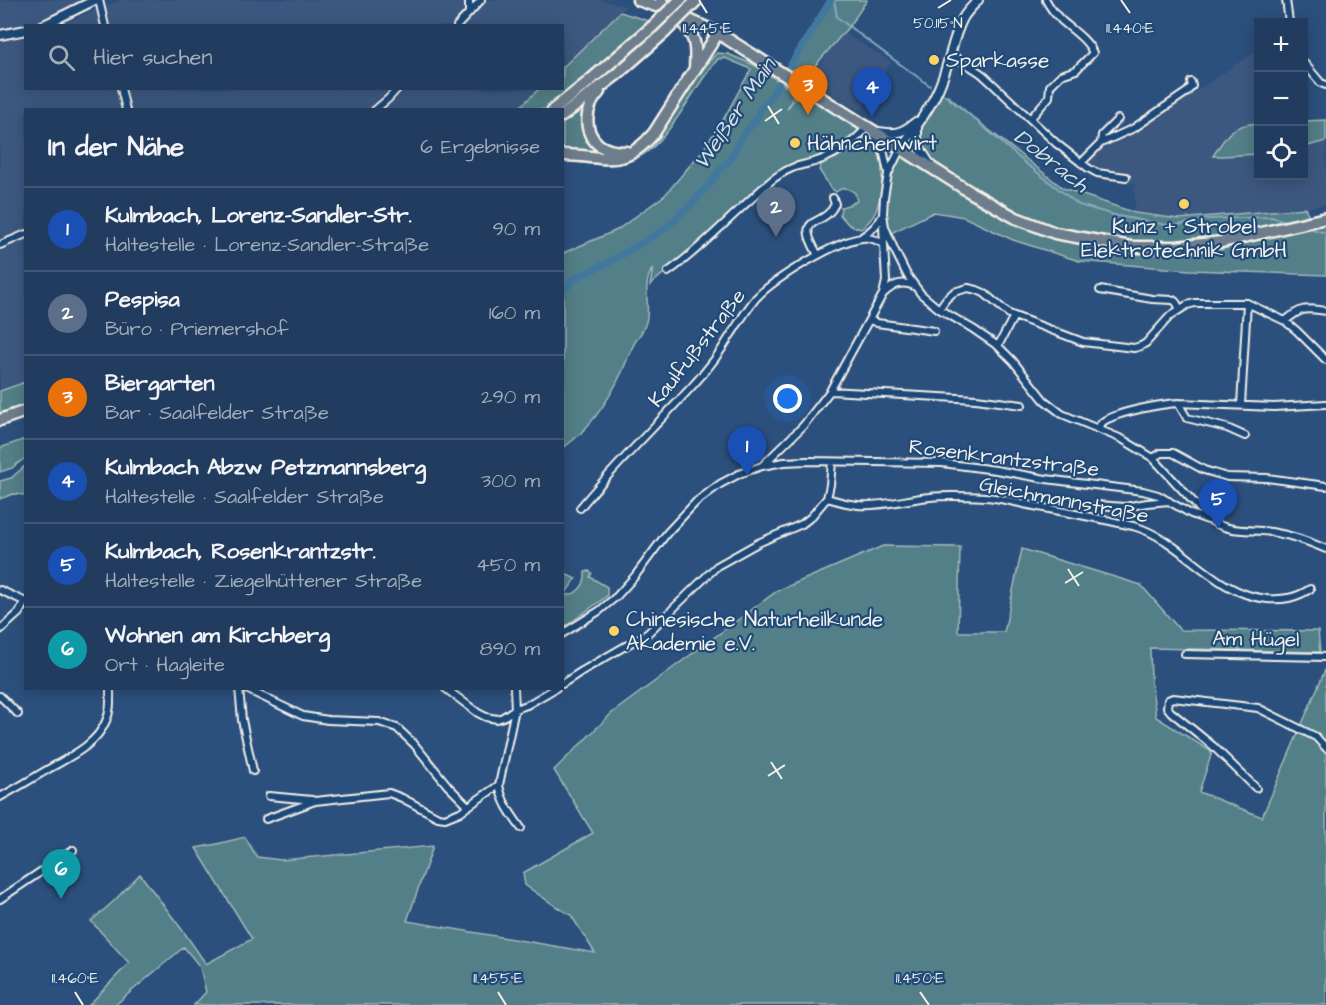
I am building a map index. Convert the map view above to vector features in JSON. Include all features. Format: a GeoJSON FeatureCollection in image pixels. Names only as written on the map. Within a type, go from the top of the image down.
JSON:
{"type":"FeatureCollection","features":[{"type":"Feature","properties":{"kind":"main road"},"geometry":{"type":"LineString","coordinates":[[638,0],[663,4],[678,15],[718,33],[970,192],[1016,218],[1055,233],[1131,247],[1176,247],[1222,242],[1326,218]]}},
{"type":"Feature","properties":{"kind":"main road"},"geometry":{"type":"LineString","coordinates":[[556,108],[652,27],[680,0]]}},
{"type":"Feature","properties":{"kind":"main road"},"geometry":{"type":"LineString","coordinates":[[633,152],[616,152],[599,145],[588,129],[589,106],[596,95],[616,75],[698,0]]}},
{"type":"Feature","properties":{"kind":"main road"},"geometry":{"type":"LineString","coordinates":[[678,15],[694,37],[695,68]]}},
{"type":"Feature","properties":{"kind":"main road"},"geometry":{"type":"LineString","coordinates":[[564,155],[613,159],[624,157],[646,142],[718,33]]}},
{"type":"Feature","properties":{"kind":"main road"},"geometry":{"type":"LineString","coordinates":[[564,114],[616,75]]}},
{"type":"Feature","properties":{"kind":"main road"},"geometry":{"type":"LineString","coordinates":[[0,420],[24,412]]}},
{"type":"Feature","properties":{"kind":"street"},"geometry":{"type":"LineString","coordinates":[[46,24],[97,0],[104,24]]}},
{"type":"Feature","properties":{"kind":"street"},"geometry":{"type":"LineString","coordinates":[[469,13],[470,0]]}},
{"type":"Feature","properties":{"kind":"street"},"geometry":{"type":"LineString","coordinates":[[459,24],[481,0]]}},
{"type":"Feature","properties":{"kind":"street"},"geometry":{"type":"LineString","coordinates":[[564,633],[616,596],[666,533],[696,502],[720,484],[762,466],[803,426],[830,392],[883,294],[886,281],[883,214],[888,174],[901,148],[917,127],[942,81],[963,18],[978,0]]}},
{"type":"Feature","properties":{"kind":"street"},"geometry":{"type":"LineString","coordinates":[[1030,119],[1049,97],[1050,86],[1061,75],[1076,70],[1093,53],[1082,38],[1052,10],[1046,0]]}},
{"type":"Feature","properties":{"kind":"street"},"geometry":{"type":"LineString","coordinates":[[1286,0],[1288,18]]}},
{"type":"Feature","properties":{"kind":"street"},"geometry":{"type":"LineString","coordinates":[[0,35],[24,30]]}},
{"type":"Feature","properties":{"kind":"street"},"geometry":{"type":"LineString","coordinates":[[951,54],[983,75],[1081,163],[1097,173],[1126,177]]}},
{"type":"Feature","properties":{"kind":"street"},"geometry":{"type":"LineString","coordinates":[[1308,67],[1324,83]]}},
{"type":"Feature","properties":{"kind":"street"},"geometry":{"type":"LineString","coordinates":[[1081,163],[1101,143],[1134,128],[1187,92],[1192,86],[1191,82]]}},
{"type":"Feature","properties":{"kind":"street"},"geometry":{"type":"LineString","coordinates":[[121,90],[125,108]]}},
{"type":"Feature","properties":{"kind":"street"},"geometry":{"type":"LineString","coordinates":[[377,108],[396,90]]}},
{"type":"Feature","properties":{"kind":"street"},"geometry":{"type":"LineString","coordinates":[[870,129],[890,134],[900,133],[922,117]]}},
{"type":"Feature","properties":{"kind":"street"},"geometry":{"type":"LineString","coordinates":[[1101,143],[1102,135],[1118,119]]}},
{"type":"Feature","properties":{"kind":"street"},"geometry":{"type":"LineString","coordinates":[[917,127],[917,144],[933,168]]}},
{"type":"Feature","properties":{"kind":"street"},"geometry":{"type":"LineString","coordinates":[[870,129],[883,149],[888,174]]}},
{"type":"Feature","properties":{"kind":"street"},"geometry":{"type":"LineString","coordinates":[[668,272],[690,257],[778,175],[795,166],[831,155],[870,129]]}},
{"type":"Feature","properties":{"kind":"street"},"geometry":{"type":"LineString","coordinates":[[818,255],[807,235],[809,226],[829,213],[835,204],[832,198]]}},
{"type":"Feature","properties":{"kind":"street"},"geometry":{"type":"LineString","coordinates":[[883,214],[890,240],[907,275],[921,294],[939,309],[998,346],[1044,400],[1062,414],[1122,439],[1153,458],[1210,520]]}},
{"type":"Feature","properties":{"kind":"street","name":"Kaulfußstraße"},"geometry":{"type":"LineString","coordinates":[[580,508],[603,480],[697,381],[759,296],[771,285],[818,255],[833,247],[861,238],[873,230],[883,214]]}},
{"type":"Feature","properties":{"kind":"street"},"geometry":{"type":"LineString","coordinates":[[0,245],[24,235]]}},
{"type":"Feature","properties":{"kind":"street"},"geometry":{"type":"LineString","coordinates":[[861,238],[873,238],[884,244]]}},
{"type":"Feature","properties":{"kind":"street"},"geometry":{"type":"LineString","coordinates":[[884,244],[890,240]]}},
{"type":"Feature","properties":{"kind":"street"},"geometry":{"type":"LineString","coordinates":[[883,294],[893,285],[902,283],[908,283],[916,288]]}},
{"type":"Feature","properties":{"kind":"street"},"geometry":{"type":"LineString","coordinates":[[939,309],[954,292],[968,288],[984,293],[1000,308],[1014,316],[1083,342],[1134,348],[1146,343],[1162,324],[1180,309],[1196,303],[1247,303],[1285,321],[1326,360]]}},
{"type":"Feature","properties":{"kind":"street"},"geometry":{"type":"LineString","coordinates":[[1100,290],[1173,300],[1180,309]]}},
{"type":"Feature","properties":{"kind":"street"},"geometry":{"type":"LineString","coordinates":[[1241,405],[1247,303]]}},
{"type":"Feature","properties":{"kind":"street"},"geometry":{"type":"LineString","coordinates":[[1285,321],[1305,308],[1326,310]]}},
{"type":"Feature","properties":{"kind":"street"},"geometry":{"type":"LineString","coordinates":[[998,346],[1014,316]]}},
{"type":"Feature","properties":{"kind":"street"},"geometry":{"type":"LineString","coordinates":[[870,320],[934,331]]}},
{"type":"Feature","properties":{"kind":"street"},"geometry":{"type":"LineString","coordinates":[[830,392],[976,399],[1022,405]]}},
{"type":"Feature","properties":{"kind":"street"},"geometry":{"type":"LineString","coordinates":[[1178,403],[1187,418],[1227,428],[1245,436]]}},
{"type":"Feature","properties":{"kind":"street"},"geometry":{"type":"LineString","coordinates":[[1097,429],[1102,422],[1120,415],[1164,404],[1274,407],[1326,405]]}},
{"type":"Feature","properties":{"kind":"street"},"geometry":{"type":"LineString","coordinates":[[1153,458],[1161,453],[1173,453],[1204,470],[1227,477],[1267,478],[1326,486]]}},
{"type":"Feature","properties":{"kind":"street","name":"Rosenkrantzstraße"},"geometry":{"type":"LineString","coordinates":[[762,466],[784,462],[942,463],[1143,491],[1158,495],[1191,514],[1215,524],[1238,530],[1292,536],[1326,549]]}},
{"type":"Feature","properties":{"kind":"street"},"geometry":{"type":"LineString","coordinates":[[564,683],[648,633],[717,566],[758,543],[802,524],[811,517],[827,498],[832,462]]}},
{"type":"Feature","properties":{"kind":"street","name":"Gleichmannstraße"},"geometry":{"type":"LineString","coordinates":[[827,498],[860,505],[932,497],[988,497],[1103,520],[1149,532],[1160,537],[1220,582],[1254,597],[1290,599],[1310,589]]}},
{"type":"Feature","properties":{"kind":"street","name":"Rosenkrantzstraße"},"geometry":{"type":"LineString","coordinates":[[1097,505],[1125,507],[1169,501]]}},
{"type":"Feature","properties":{"kind":"street"},"geometry":{"type":"LineString","coordinates":[[0,590],[24,602]]}},
{"type":"Feature","properties":{"kind":"street"},"geometry":{"type":"LineString","coordinates":[[0,630],[19,612],[24,604]]}},
{"type":"Feature","properties":{"kind":"street","name":"Am Hügel"},"geometry":{"type":"LineString","coordinates":[[1185,654],[1326,657]]}},
{"type":"Feature","properties":{"kind":"street"},"geometry":{"type":"LineString","coordinates":[[0,797],[88,745],[107,719],[110,708],[110,690]]}},
{"type":"Feature","properties":{"kind":"street"},"geometry":{"type":"LineString","coordinates":[[239,690],[242,720],[253,771]]}},
{"type":"Feature","properties":{"kind":"street"},"geometry":{"type":"LineString","coordinates":[[248,690],[303,716],[328,720],[379,722],[397,728],[414,744],[448,786],[468,806]]}},
{"type":"Feature","properties":{"kind":"street"},"geometry":{"type":"LineString","coordinates":[[448,690],[478,713],[497,719],[553,690]]}},
{"type":"Feature","properties":{"kind":"street"},"geometry":{"type":"LineString","coordinates":[[514,690],[514,709],[499,785],[501,795],[521,828]]}},
{"type":"Feature","properties":{"kind":"street"},"geometry":{"type":"LineString","coordinates":[[0,696],[18,714]]}},
{"type":"Feature","properties":{"kind":"street"},"geometry":{"type":"LineString","coordinates":[[1256,788],[1213,746],[1171,712],[1167,707],[1168,700],[1173,698],[1258,708],[1316,737],[1326,748]]}},
{"type":"Feature","properties":{"kind":"street"},"geometry":{"type":"LineString","coordinates":[[269,796],[315,801],[389,793],[438,817],[445,818],[460,812],[499,785]]}},
{"type":"Feature","properties":{"kind":"street"},"geometry":{"type":"LineString","coordinates":[[266,819],[315,801]]}},
{"type":"Feature","properties":{"kind":"street"},"geometry":{"type":"LineString","coordinates":[[0,899],[73,850]]}},
{"type":"Feature","properties":{"kind":"shaded area"},"geometry":{"type":"Polygon","coordinates":[[[0,0],[85,0],[45,20],[0,32],[0,0]]]}},
{"type":"Feature","properties":{"kind":"shaded area"},"geometry":{"type":"Polygon","coordinates":[[[122,0],[599,0],[626,6],[564,66],[564,24],[61,24],[122,0]]]}},
{"type":"Feature","properties":{"kind":"shaded area"},"geometry":{"type":"Polygon","coordinates":[[[842,32],[891,62],[861,110],[850,106],[813,81],[818,68],[842,32]]]}},
{"type":"Feature","properties":{"kind":"shaded area"},"geometry":{"type":"Polygon","coordinates":[[[24,35],[24,90],[538,90],[519,108],[24,108],[24,382],[0,391],[0,40],[24,35]]]}},
{"type":"Feature","properties":{"kind":"shaded area"},"geometry":{"type":"Polygon","coordinates":[[[1254,53],[1254,123],[1249,124],[1222,156],[1254,154],[1254,180],[1308,180],[1308,146],[1326,141],[1326,204],[1305,208],[1179,219],[1135,213],[1135,184],[1101,180],[1077,166],[1108,141],[1127,135],[1254,53]]]}},
{"type":"Feature","properties":{"kind":"green space"},"geometry":{"type":"Polygon","coordinates":[[[833,0],[867,0],[851,24],[807,75],[789,68],[833,0]]]}},
{"type":"Feature","properties":{"kind":"green space"},"geometry":{"type":"Polygon","coordinates":[[[620,12],[649,21],[639,30],[640,32],[549,108],[519,108],[538,90],[564,90],[564,66],[620,12]]]}},
{"type":"Feature","properties":{"kind":"green space"},"geometry":{"type":"Polygon","coordinates":[[[717,53],[728,54],[754,65],[795,92],[787,109],[804,86],[867,127],[849,144],[778,175],[650,285],[653,268],[649,275],[647,288],[645,325],[617,383],[590,424],[564,447],[564,253],[617,230],[665,195],[703,150],[751,69],[725,58],[718,59],[661,139],[652,148],[631,161],[604,165],[564,161],[564,158],[633,157],[640,153],[657,137],[717,53]]]}},
{"type":"Feature","properties":{"kind":"green space"},"geometry":{"type":"Polygon","coordinates":[[[938,90],[1063,188],[1135,213],[1179,219],[1305,208],[1312,221],[1326,218],[1326,275],[1190,270],[1079,261],[1013,240],[964,217],[934,212],[889,234],[883,214],[888,174],[901,148],[929,164],[917,144],[922,117],[938,90]]]}},
{"type":"Feature","properties":{"kind":"green space"},"geometry":{"type":"Polygon","coordinates":[[[586,104],[584,115],[608,153],[564,152],[564,117],[586,104]]]}},
{"type":"Feature","properties":{"kind":"green space"},"geometry":{"type":"Polygon","coordinates":[[[1326,120],[1326,141],[1308,146],[1308,121],[1326,120]]]}},
{"type":"Feature","properties":{"kind":"green space"},"geometry":{"type":"Polygon","coordinates":[[[1254,123],[1254,154],[1213,156],[1231,132],[1254,123]]]}},
{"type":"Feature","properties":{"kind":"green space"},"geometry":{"type":"Polygon","coordinates":[[[864,138],[875,146],[878,152],[882,178],[876,211],[861,229],[849,225],[840,215],[841,207],[857,201],[855,193],[846,188],[836,192],[819,170],[822,163],[836,158],[864,138]]]}},
{"type":"Feature","properties":{"kind":"green space"},"geometry":{"type":"Polygon","coordinates":[[[24,382],[24,407],[0,415],[0,391],[24,382]]]}},
{"type":"Feature","properties":{"kind":"green space"},"geometry":{"type":"Polygon","coordinates":[[[24,439],[24,459],[12,468],[0,472],[0,448],[24,439]]]}},
{"type":"Feature","properties":{"kind":"green space"},"geometry":{"type":"Polygon","coordinates":[[[24,467],[24,495],[13,494],[0,499],[0,481],[11,478],[24,467]]]}},
{"type":"Feature","properties":{"kind":"green space"},"geometry":{"type":"Polygon","coordinates":[[[883,546],[960,547],[958,632],[1004,632],[1022,549],[1141,585],[1180,630],[1318,631],[1320,652],[1150,648],[1151,681],[1156,717],[1212,752],[1199,792],[1262,817],[1326,668],[1326,1005],[194,1005],[206,992],[200,967],[184,947],[115,1005],[89,1005],[129,963],[91,921],[140,874],[206,964],[252,939],[196,848],[245,837],[257,857],[281,860],[433,846],[407,921],[595,953],[571,915],[525,885],[523,873],[593,833],[554,770],[612,713],[777,591],[883,546]]]}},
{"type":"Feature","properties":{"kind":"green space"},"geometry":{"type":"Polygon","coordinates":[[[585,572],[592,573],[590,577],[607,587],[607,596],[564,627],[564,595],[573,594],[580,589],[585,572]]]}},
{"type":"Feature","properties":{"kind":"green space"},"geometry":{"type":"Polygon","coordinates":[[[564,573],[576,579],[564,595],[564,573]]]}},
{"type":"Feature","properties":{"kind":"waterway","name":"Weißer Main"},"geometry":{"type":"LineString","coordinates":[[564,290],[575,278],[606,264],[654,236],[696,200],[730,160],[743,135],[755,121],[761,108],[768,101],[831,0]]}},
{"type":"Feature","properties":{"kind":"waterway","name":"Dobrach"},"geometry":{"type":"LineString","coordinates":[[834,0],[837,17],[930,86]]}},
{"type":"Feature","properties":{"kind":"waterway","name":"Dobrach"},"geometry":{"type":"LineString","coordinates":[[948,96],[1024,162],[1079,205],[1118,216],[1172,226],[1209,219],[1272,217],[1289,222]]}},
{"type":"Feature","properties":{"kind":"waterway","name":"Dobrach"},"geometry":{"type":"LineString","coordinates":[[1306,227],[1326,233]]}},
{"type":"Feature","properties":{"kind":"place","name":"Sparkasse"},"geometry":{"type":"Point","coordinates":[934,60]}},
{"type":"Feature","properties":{"kind":"place","name":"Biergarten"},"geometry":{"type":"Point","coordinates":[808,115]}},
{"type":"Feature","properties":{"kind":"place","name":"Kulmbach Abzw Petzmannsberg"},"geometry":{"type":"Point","coordinates":[872,117]}},
{"type":"Feature","properties":{"kind":"place","name":"Hähnchenwirt"},"geometry":{"type":"Point","coordinates":[795,143]}},
{"type":"Feature","properties":{"kind":"place","name":"Kunz + Strobel Elektrotechnik GmbH"},"geometry":{"type":"Point","coordinates":[1184,204]}},
{"type":"Feature","properties":{"kind":"place","name":"Pespisa"},"geometry":{"type":"Point","coordinates":[776,237]}},
{"type":"Feature","properties":{"kind":"place","name":"Kulmbach, Lorenz-Sandler-Str."},"geometry":{"type":"Point","coordinates":[747,476]}},
{"type":"Feature","properties":{"kind":"place","name":"Kulmbach, Rosenkrantzstr."},"geometry":{"type":"Point","coordinates":[1218,529]}},
{"type":"Feature","properties":{"kind":"place","name":"Chinesische Naturheilkunde Akademie e.V."},"geometry":{"type":"Point","coordinates":[614,631]}},
{"type":"Feature","properties":{"kind":"place","name":"Wohnen am Kirchberg"},"geometry":{"type":"Point","coordinates":[61,899]}}]}
